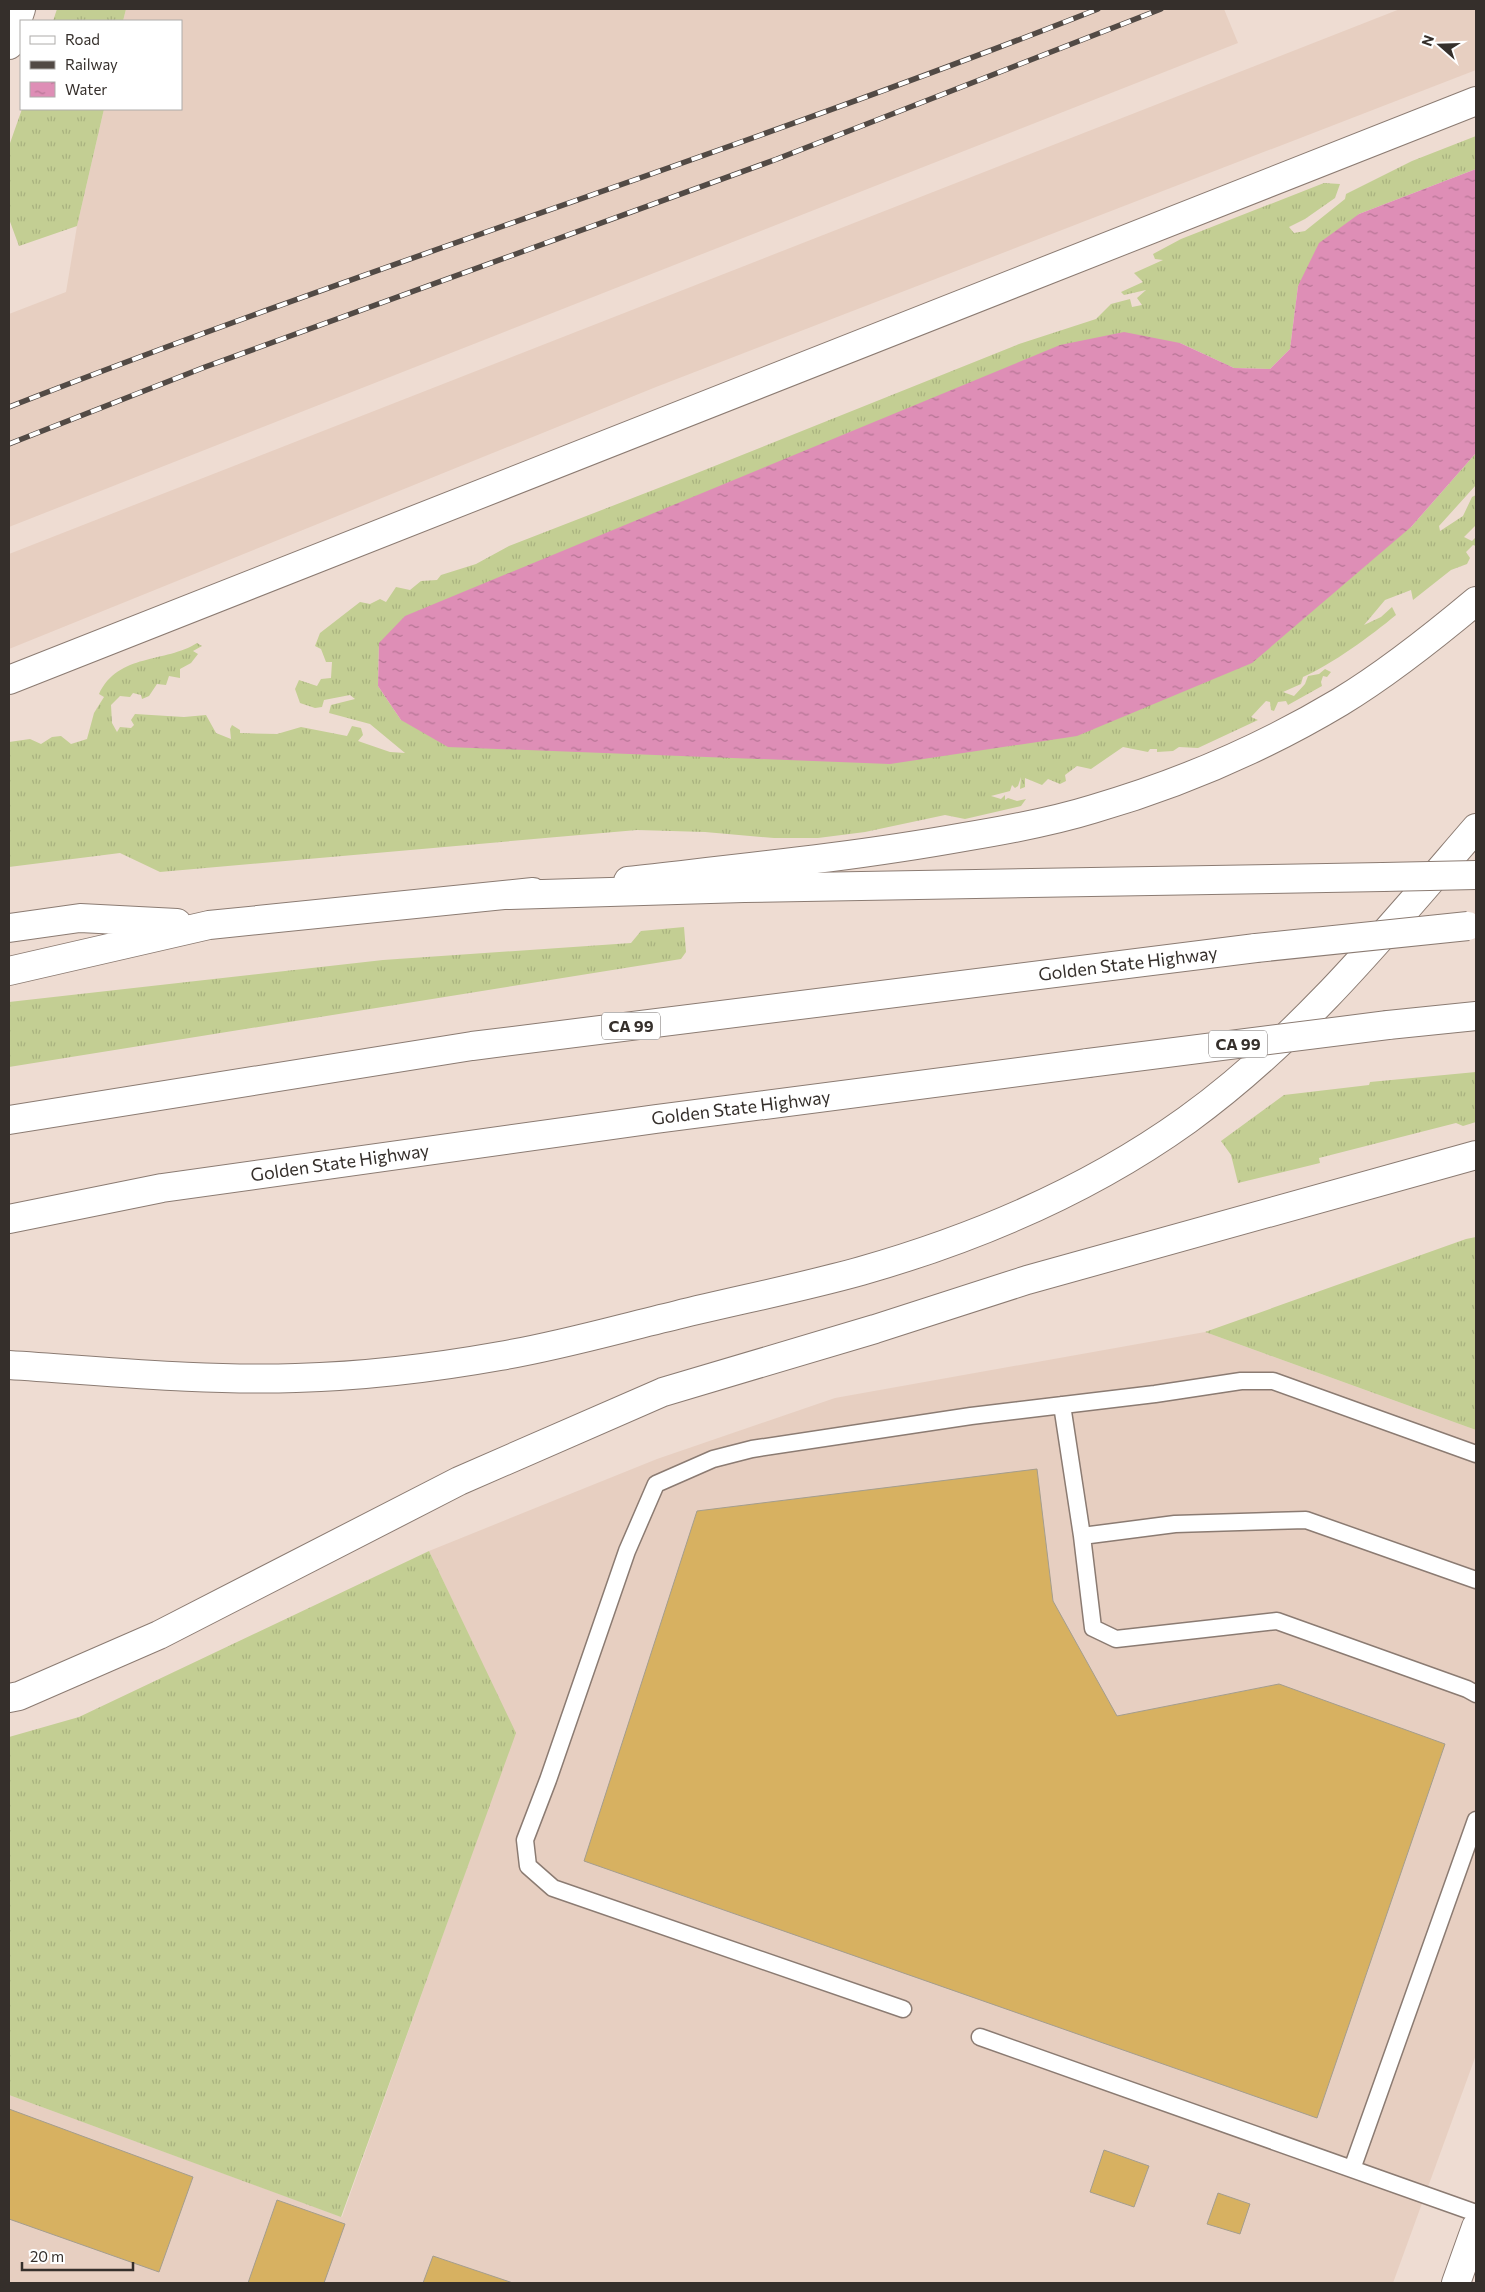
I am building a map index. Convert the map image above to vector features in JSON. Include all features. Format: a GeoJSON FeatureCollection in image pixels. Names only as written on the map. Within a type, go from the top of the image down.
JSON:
{"type":"FeatureCollection","features":[{"type":"Feature","properties":{"kind":"main road"},"geometry":{"type":"LineString","coordinates":[[9,45],[21,9]]}},
{"type":"Feature","properties":{"kind":"main road"},"geometry":{"type":"LineString","coordinates":[[9,680],[1476,100]]}},
{"type":"Feature","properties":{"kind":"main road"},"geometry":{"type":"LineString","coordinates":[[9,971],[209,925],[509,895],[910,847],[1030,825],[1151,791],[1210,768],[1276,737],[1341,701],[1440,631],[1476,601]]}},
{"type":"Feature","properties":{"kind":"main road"},"geometry":{"type":"LineString","coordinates":[[9,1366],[196,1378],[297,1378],[400,1371],[522,1351],[855,1273],[960,1240],[1045,1204],[1085,1184],[1156,1140],[1227,1089],[1348,975],[1476,828]]}},
{"type":"Feature","properties":{"kind":"main road"},"geometry":{"type":"LineString","coordinates":[[509,895],[754,888],[1476,875]]}},
{"type":"Feature","properties":{"kind":"main road"},"geometry":{"type":"LineString","coordinates":[[9,928],[80,918],[209,925]]}},
{"type":"Feature","properties":{"kind":"main road","name":"Golden State Highway"},"geometry":{"type":"LineString","coordinates":[[9,1120],[472,1046],[1256,948],[1472,926]]}},
{"type":"Feature","properties":{"kind":"main road","name":"Golden State Highway"},"geometry":{"type":"LineString","coordinates":[[9,1219],[172,1187],[656,1119],[1388,1025],[1476,1016]]}},
{"type":"Feature","properties":{"kind":"main road"},"geometry":{"type":"LineString","coordinates":[[9,1698],[19,1696],[159,1635],[459,1481],[663,1392],[875,1329],[1027,1280],[1476,1154]]}},
{"type":"Feature","properties":{"kind":"main road"},"geometry":{"type":"LineString","coordinates":[[1456,2283],[1476,2227]]}},
{"type":"Feature","properties":{"kind":"lane"},"geometry":{"type":"LineString","coordinates":[[903,2009],[553,1888],[528,1866],[525,1840],[548,1780],[627,1551],[656,1484],[714,1459],[752,1449],[971,1416],[1241,1381],[1273,1381],[1476,1454]]}},
{"type":"Feature","properties":{"kind":"lane"},"geometry":{"type":"LineString","coordinates":[[1062,1405],[1082,1536],[1093,1628],[1116,1639],[1277,1621],[1467,1689],[1476,1694]]}},
{"type":"Feature","properties":{"kind":"lane"},"geometry":{"type":"LineString","coordinates":[[1082,1536],[1175,1524],[1306,1520],[1476,1580]]}},
{"type":"Feature","properties":{"kind":"lane"},"geometry":{"type":"LineString","coordinates":[[1352,2169],[1476,1820]]}},
{"type":"Feature","properties":{"kind":"lane"},"geometry":{"type":"LineString","coordinates":[[980,2037],[1476,2213]]}},
{"type":"Feature","properties":{"kind":"shaded area"},"geometry":{"type":"Polygon","coordinates":[[[126,9],[1224,9],[1238,43],[9,527],[9,314],[66,292],[77,226],[104,110],[182,110],[182,20],[123,20],[126,9]]]}},
{"type":"Feature","properties":{"kind":"shaded area"},"geometry":{"type":"Polygon","coordinates":[[[1400,9],[1476,9],[1476,70],[656,387],[9,649],[9,554],[1400,9]]]}},
{"type":"Feature","properties":{"kind":"shaded area"},"geometry":{"type":"Polygon","coordinates":[[[1205,1332],[1476,1430],[1476,2055],[1393,2283],[9,2283],[9,2095],[342,2217],[515,1733],[429,1551],[657,1459],[835,1398],[1205,1332]]]}},
{"type":"Feature","properties":{"kind":"green space"},"geometry":{"type":"Polygon","coordinates":[[[57,9],[126,9],[123,20],[53,20],[57,9]]]}},
{"type":"Feature","properties":{"kind":"green space"},"geometry":{"type":"Polygon","coordinates":[[[22,110],[104,110],[77,226],[19,246],[9,219],[9,146],[22,110]]]}},
{"type":"Feature","properties":{"kind":"green space"},"geometry":{"type":"Polygon","coordinates":[[[1476,136],[1476,169],[1359,214],[1298,286],[1290,349],[1270,369],[1234,368],[1180,343],[379,643],[378,686],[401,720],[1411,527],[1476,453],[1476,485],[1439,526],[1440,531],[1463,516],[1472,497],[1476,495],[1476,525],[1464,537],[1472,541],[1476,537],[1476,546],[1473,545],[1466,552],[1470,558],[1467,564],[1451,570],[1413,600],[1411,590],[1385,600],[1364,625],[1381,617],[1392,607],[1396,615],[1351,649],[1303,677],[1301,684],[1283,692],[1294,696],[1305,684],[1308,676],[1319,674],[1325,669],[1331,672],[1327,677],[1323,676],[1322,686],[1288,705],[1286,701],[1278,702],[1274,711],[1271,710],[1270,702],[1266,701],[1251,717],[1258,720],[1198,748],[1179,747],[1173,751],[1157,752],[1157,749],[1150,749],[1148,752],[1123,747],[1091,769],[1077,766],[1065,775],[1066,781],[1060,784],[1048,779],[1042,785],[1025,778],[1025,787],[1020,789],[1021,777],[1018,786],[1015,788],[1012,785],[1010,791],[991,796],[1001,799],[1005,795],[1005,800],[1008,798],[1017,801],[1026,799],[1021,806],[965,819],[945,815],[865,832],[818,838],[774,838],[705,832],[637,830],[160,872],[120,853],[9,867],[9,742],[30,739],[41,744],[52,737],[61,736],[71,744],[87,739],[94,713],[104,697],[99,694],[107,681],[130,665],[171,654],[197,643],[202,646],[193,651],[198,654],[191,663],[180,669],[180,678],[169,676],[166,685],[157,684],[149,696],[142,699],[141,695],[133,693],[130,697],[120,696],[111,705],[112,723],[117,732],[120,727],[131,728],[134,725],[131,720],[135,714],[184,717],[206,715],[216,733],[231,739],[230,729],[232,725],[240,730],[240,733],[277,734],[301,727],[347,736],[352,726],[361,728],[363,735],[358,741],[390,752],[405,753],[370,724],[329,713],[331,705],[355,699],[350,695],[324,700],[322,707],[315,708],[300,703],[295,689],[299,680],[317,686],[321,679],[331,678],[332,662],[326,662],[321,649],[315,646],[320,633],[360,602],[370,604],[380,599],[386,602],[396,587],[410,590],[421,581],[437,580],[441,575],[476,564],[509,546],[1019,344],[1096,319],[1111,304],[1130,299],[1132,307],[1142,305],[1137,298],[1146,290],[1124,295],[1121,292],[1143,282],[1134,273],[1163,260],[1155,259],[1153,254],[1181,239],[1324,183],[1340,184],[1335,198],[1305,219],[1289,227],[1294,233],[1305,231],[1345,199],[1346,194],[1412,161],[1476,136]]]}},
{"type":"Feature","properties":{"kind":"green space"},"geometry":{"type":"Polygon","coordinates":[[[684,927],[686,952],[681,959],[9,1067],[9,1002],[383,960],[631,943],[641,931],[684,927]]]}},
{"type":"Feature","properties":{"kind":"green space"},"geometry":{"type":"Polygon","coordinates":[[[1476,1072],[1476,1122],[1463,1126],[1456,1123],[1319,1158],[1320,1163],[1238,1183],[1231,1155],[1221,1141],[1284,1095],[1369,1085],[1370,1082],[1476,1072]]]}},
{"type":"Feature","properties":{"kind":"green space"},"geometry":{"type":"Polygon","coordinates":[[[1476,1237],[1476,1430],[1205,1332],[1466,1239],[1476,1237]]]}},
{"type":"Feature","properties":{"kind":"green space"},"geometry":{"type":"Polygon","coordinates":[[[429,1551],[516,1733],[341,2217],[9,2095],[9,1737],[79,1717],[429,1551]]]}},
{"type":"Feature","properties":{"kind":"water"},"geometry":{"type":"Polygon","coordinates":[[[1476,169],[1476,453],[1411,527],[1252,663],[1077,736],[890,764],[448,747],[401,720],[378,686],[379,643],[405,616],[1060,345],[1124,332],[1180,343],[1234,368],[1270,369],[1290,349],[1298,286],[1319,243],[1359,214],[1476,169]]]}},
{"type":"Feature","properties":{"kind":"building"},"geometry":{"type":"Polygon","coordinates":[[[1037,1469],[1053,1601],[1117,1716],[1279,1684],[1445,1744],[1317,2118],[584,1861],[697,1511],[1037,1469]]]}},
{"type":"Feature","properties":{"kind":"building"},"geometry":{"type":"Polygon","coordinates":[[[9,2109],[193,2177],[159,2272],[9,2219],[9,2109]]]}},
{"type":"Feature","properties":{"kind":"building"},"geometry":{"type":"Polygon","coordinates":[[[1104,2150],[1149,2166],[1134,2207],[1090,2192],[1104,2150]]]}},
{"type":"Feature","properties":{"kind":"building"},"geometry":{"type":"Polygon","coordinates":[[[1218,2193],[1250,2204],[1240,2234],[1207,2224],[1218,2193]]]}},
{"type":"Feature","properties":{"kind":"building"},"geometry":{"type":"Polygon","coordinates":[[[277,2200],[345,2224],[324,2283],[248,2283],[277,2200]]]}},
{"type":"Feature","properties":{"kind":"building"},"geometry":{"type":"Polygon","coordinates":[[[433,2256],[513,2283],[423,2283],[433,2256]]]}},
{"type":"Feature","properties":{"kind":"railway"},"geometry":{"type":"LineString","coordinates":[[9,407],[280,305],[827,111],[1098,9]]}},
{"type":"Feature","properties":{"kind":"railway"},"geometry":{"type":"LineString","coordinates":[[9,444],[205,367],[777,159],[1161,9]]}}]}
